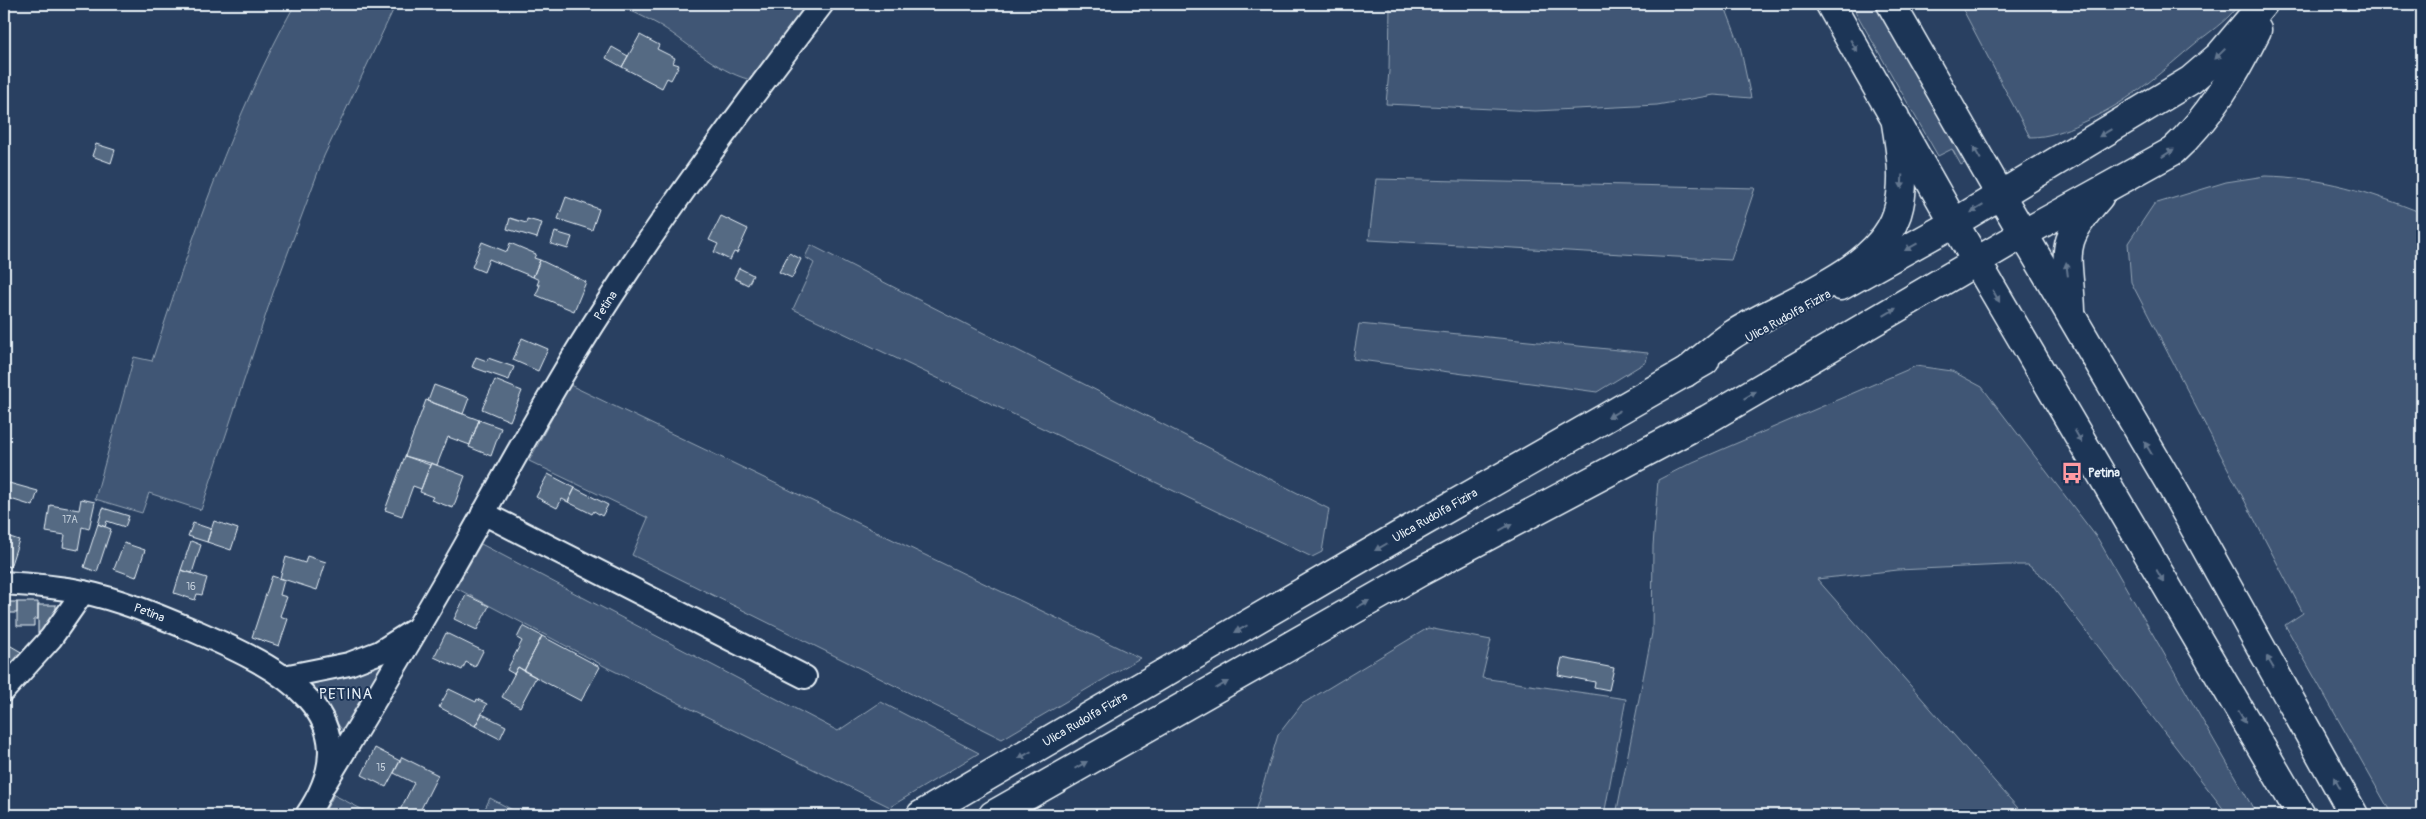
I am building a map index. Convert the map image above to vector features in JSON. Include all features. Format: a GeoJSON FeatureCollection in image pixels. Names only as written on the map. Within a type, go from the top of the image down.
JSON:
{"type":"FeatureCollection","features":[{"type":"Feature","properties":{"kind":"main road"},"geometry":{"type":"LineString","coordinates":[[1830,4],[1976,262],[2301,815]]}},
{"type":"Feature","properties":{"kind":"main road"},"geometry":{"type":"LineString","coordinates":[[1891,4],[2173,490],[2354,815]]}},
{"type":"Feature","properties":{"kind":"main road","name":"Ulica Rudolfa Fizira"},"geometry":{"type":"LineString","coordinates":[[921,815],[1394,539],[1684,373],[2001,196],[2191,80],[2219,56],[2263,4]]}},
{"type":"Feature","properties":{"kind":"main road"},"geometry":{"type":"LineString","coordinates":[[993,815],[1420,572],[1708,419],[2023,234],[2173,151],[2191,134],[2235,70],[2268,4]]}},
{"type":"Feature","properties":{"kind":"main road"},"geometry":{"type":"LineString","coordinates":[[1684,373],[1732,335],[1844,273],[1868,257],[1881,244],[1897,215],[1902,190],[1902,169],[1894,117]]}},
{"type":"Feature","properties":{"kind":"main road"},"geometry":{"type":"LineString","coordinates":[[2071,317],[2066,264],[2069,242],[2084,213],[2111,184]]}},
{"type":"Feature","properties":{"kind":"street","name":"Petina"},"geometry":{"type":"LineString","coordinates":[[306,815],[418,628],[578,348],[640,253],[707,157],[822,4]]}},
{"type":"Feature","properties":{"kind":"street"},"geometry":{"type":"LineString","coordinates":[[483,513],[805,677]]}},
{"type":"Feature","properties":{"kind":"street","name":"Petina"},"geometry":{"type":"LineString","coordinates":[[4,582],[84,592],[184,627],[242,652],[284,677],[299,688],[311,701],[322,720],[330,752],[325,783]]}},
{"type":"Feature","properties":{"kind":"street"},"geometry":{"type":"LineString","coordinates":[[4,690],[52,638],[84,592]]}},
{"type":"Feature","properties":{"kind":"street","name":"Petina"},"geometry":{"type":"LineString","coordinates":[[284,677],[349,664],[380,652],[418,628]]}},
{"type":"Feature","properties":{"kind":"shaded area"},"geometry":{"type":"Polygon","coordinates":[[[295,4],[396,4],[324,156],[273,293],[201,510],[149,493],[142,513],[95,499],[134,357],[152,361],[198,224],[233,134],[252,90],[295,4]]]}},
{"type":"Feature","properties":{"kind":"shaded area"},"geometry":{"type":"Polygon","coordinates":[[[616,4],[811,4],[756,81],[743,78],[718,66],[661,26],[616,4]]]}},
{"type":"Feature","properties":{"kind":"shaded area"},"geometry":{"type":"Polygon","coordinates":[[[1390,4],[1724,4],[1740,46],[1751,98],[1714,95],[1657,105],[1535,111],[1386,104],[1389,71],[1390,4]]]}},
{"type":"Feature","properties":{"kind":"shaded area"},"geometry":{"type":"Polygon","coordinates":[[[1851,4],[1879,4],[1968,161],[1961,165],[1952,149],[1938,156],[1851,4]]]}},
{"type":"Feature","properties":{"kind":"shaded area"},"geometry":{"type":"Polygon","coordinates":[[[1960,4],[2239,4],[2223,22],[2152,80],[2113,107],[2069,129],[2050,135],[2030,137],[1960,4]]]}},
{"type":"Feature","properties":{"kind":"shaded area"},"geometry":{"type":"Polygon","coordinates":[[[2265,176],[2306,179],[2345,187],[2384,198],[2422,213],[2422,815],[2392,815],[2285,625],[2303,613],[2131,282],[2128,243],[2154,204],[2226,182],[2265,176]]]}},
{"type":"Feature","properties":{"kind":"shaded area"},"geometry":{"type":"Polygon","coordinates":[[[1376,179],[1755,188],[1731,260],[1369,240],[1376,179]]]}},
{"type":"Feature","properties":{"kind":"shaded area"},"geometry":{"type":"Polygon","coordinates":[[[811,245],[1329,509],[1322,552],[1312,557],[793,309],[814,263],[805,257],[811,245]]]}},
{"type":"Feature","properties":{"kind":"shaded area"},"geometry":{"type":"Polygon","coordinates":[[[1359,324],[1648,353],[1646,362],[1597,392],[1353,359],[1359,324]]]}},
{"type":"Feature","properties":{"kind":"shaded area"},"geometry":{"type":"Polygon","coordinates":[[[1916,366],[1952,371],[1982,387],[2098,539],[2257,815],[2228,815],[2047,580],[2028,565],[2006,565],[1898,570],[1817,579],[2024,815],[1616,815],[1652,633],[1653,546],[1658,480],[1693,462],[1916,366]]]}},
{"type":"Feature","properties":{"kind":"shaded area"},"geometry":{"type":"Polygon","coordinates":[[[570,385],[1140,658],[1002,739],[632,555],[648,518],[529,461],[570,385]]]}},
{"type":"Feature","properties":{"kind":"shaded area"},"geometry":{"type":"Polygon","coordinates":[[[481,544],[838,731],[881,702],[979,753],[890,807],[606,667],[456,588],[481,544]]]}},
{"type":"Feature","properties":{"kind":"shaded area"},"geometry":{"type":"Polygon","coordinates":[[[1428,628],[1491,640],[1482,678],[1626,699],[1604,815],[1254,815],[1278,735],[1302,704],[1428,628]]]}},
{"type":"Feature","properties":{"kind":"shaded area"},"geometry":{"type":"Polygon","coordinates":[[[379,663],[384,667],[346,731],[343,731],[305,680],[379,663]]]}},
{"type":"Feature","properties":{"kind":"shaded area"},"geometry":{"type":"Polygon","coordinates":[[[334,795],[373,815],[323,815],[334,795]]]}},
{"type":"Feature","properties":{"kind":"shaded area"},"geometry":{"type":"Polygon","coordinates":[[[490,798],[522,815],[482,815],[490,798]]]}},
{"type":"Feature","properties":{"kind":"building"},"geometry":{"type":"Polygon","coordinates":[[[640,35],[659,45],[657,49],[675,58],[673,63],[679,65],[671,80],[667,78],[662,88],[622,67],[640,35]]]}},
{"type":"Feature","properties":{"kind":"building"},"geometry":{"type":"Polygon","coordinates":[[[612,47],[628,56],[622,67],[606,58],[612,47]]]}},
{"type":"Feature","properties":{"kind":"building"},"geometry":{"type":"Polygon","coordinates":[[[96,144],[115,150],[111,163],[92,156],[96,144]]]}},
{"type":"Feature","properties":{"kind":"building"},"geometry":{"type":"Polygon","coordinates":[[[566,197],[599,209],[592,230],[558,219],[566,197]]]}},
{"type":"Feature","properties":{"kind":"building"},"geometry":{"type":"Polygon","coordinates":[[[721,216],[748,229],[737,253],[734,252],[730,260],[714,252],[718,244],[709,240],[721,216]]]}},
{"type":"Feature","properties":{"kind":"building"},"geometry":{"type":"Polygon","coordinates":[[[510,218],[526,223],[527,219],[542,223],[537,238],[507,229],[510,218]]]}},
{"type":"Feature","properties":{"kind":"building"},"geometry":{"type":"Polygon","coordinates":[[[555,232],[572,237],[568,249],[551,244],[555,232]]]}},
{"type":"Feature","properties":{"kind":"building"},"geometry":{"type":"Polygon","coordinates":[[[482,242],[507,252],[510,243],[536,254],[534,258],[540,260],[533,277],[489,259],[484,272],[472,267],[482,242]]]}},
{"type":"Feature","properties":{"kind":"building"},"geometry":{"type":"Polygon","coordinates":[[[789,253],[801,259],[792,278],[779,272],[789,253]]]}},
{"type":"Feature","properties":{"kind":"building"},"geometry":{"type":"Polygon","coordinates":[[[540,260],[586,282],[574,311],[536,295],[540,285],[537,285],[539,280],[533,277],[540,260]]]}},
{"type":"Feature","properties":{"kind":"building"},"geometry":{"type":"Polygon","coordinates":[[[739,268],[753,275],[748,285],[734,278],[739,268]]]}},
{"type":"Feature","properties":{"kind":"building"},"geometry":{"type":"Polygon","coordinates":[[[522,338],[548,349],[538,371],[513,360],[522,338]]]}},
{"type":"Feature","properties":{"kind":"building"},"geometry":{"type":"Polygon","coordinates":[[[476,357],[487,361],[488,358],[514,367],[509,380],[472,367],[476,357]]]}},
{"type":"Feature","properties":{"kind":"building"},"geometry":{"type":"Polygon","coordinates":[[[495,380],[522,391],[510,421],[482,409],[495,380]]]}},
{"type":"Feature","properties":{"kind":"building"},"geometry":{"type":"Polygon","coordinates":[[[434,385],[469,398],[463,414],[428,401],[434,385]]]}},
{"type":"Feature","properties":{"kind":"building"},"geometry":{"type":"Polygon","coordinates":[[[426,400],[479,420],[470,445],[448,437],[437,465],[405,456],[426,400]]]}},
{"type":"Feature","properties":{"kind":"building"},"geometry":{"type":"Polygon","coordinates":[[[479,420],[501,428],[491,456],[469,447],[479,420]]]}},
{"type":"Feature","properties":{"kind":"building"},"geometry":{"type":"Polygon","coordinates":[[[405,456],[430,465],[421,489],[413,486],[402,516],[385,510],[405,456]]]}},
{"type":"Feature","properties":{"kind":"building"},"geometry":{"type":"Polygon","coordinates":[[[431,463],[465,476],[453,508],[431,500],[433,497],[420,492],[431,463]]]}},
{"type":"Feature","properties":{"kind":"building"},"geometry":{"type":"Polygon","coordinates":[[[548,474],[575,488],[568,502],[562,499],[557,508],[536,497],[548,474]]]}},
{"type":"Feature","properties":{"kind":"building"},"geometry":{"type":"Polygon","coordinates":[[[9,483],[38,491],[33,506],[4,497],[9,483]]]}},
{"type":"Feature","properties":{"kind":"building"},"geometry":{"type":"Polygon","coordinates":[[[575,488],[608,505],[602,516],[594,511],[592,514],[568,502],[575,488]]]}},
{"type":"Feature","properties":{"kind":"building"},"geometry":{"type":"Polygon","coordinates":[[[81,499],[95,502],[89,529],[82,527],[78,550],[63,547],[65,535],[46,532],[50,505],[79,510],[81,499]]]}},
{"type":"Feature","properties":{"kind":"building"},"geometry":{"type":"Polygon","coordinates":[[[103,508],[129,516],[125,527],[107,521],[105,527],[98,524],[103,508]]]}},
{"type":"Feature","properties":{"kind":"building"},"geometry":{"type":"Polygon","coordinates":[[[214,521],[238,529],[231,550],[207,542],[214,521]]]}},
{"type":"Feature","properties":{"kind":"building"},"geometry":{"type":"Polygon","coordinates":[[[193,523],[211,529],[207,542],[188,536],[193,523]]]}},
{"type":"Feature","properties":{"kind":"building"},"geometry":{"type":"Polygon","coordinates":[[[98,524],[111,529],[97,572],[84,567],[98,524]]]}},
{"type":"Feature","properties":{"kind":"building"},"geometry":{"type":"Polygon","coordinates":[[[7,536],[19,540],[10,567],[4,565],[4,544],[7,536]]]}},
{"type":"Feature","properties":{"kind":"building"},"geometry":{"type":"Polygon","coordinates":[[[191,541],[201,545],[192,573],[181,570],[191,541]]]}},
{"type":"Feature","properties":{"kind":"building"},"geometry":{"type":"Polygon","coordinates":[[[124,543],[145,550],[136,577],[114,569],[124,543]]]}},
{"type":"Feature","properties":{"kind":"building"},"geometry":{"type":"Polygon","coordinates":[[[307,556],[326,562],[317,590],[280,578],[286,557],[305,563],[307,556]]]}},
{"type":"Feature","properties":{"kind":"building"},"geometry":{"type":"Polygon","coordinates":[[[181,570],[207,578],[202,595],[197,594],[195,600],[174,593],[181,570]]]}},
{"type":"Feature","properties":{"kind":"building"},"geometry":{"type":"Polygon","coordinates":[[[272,576],[284,580],[280,595],[287,597],[280,616],[288,619],[279,646],[252,637],[272,576]]]}},
{"type":"Feature","properties":{"kind":"building"},"geometry":{"type":"Polygon","coordinates":[[[466,595],[489,606],[477,630],[454,619],[466,595]]]}},
{"type":"Feature","properties":{"kind":"building"},"geometry":{"type":"Polygon","coordinates":[[[4,602],[17,602],[17,613],[4,613],[4,602]]]}},
{"type":"Feature","properties":{"kind":"building"},"geometry":{"type":"Polygon","coordinates":[[[17,602],[38,602],[38,619],[34,619],[34,626],[17,626],[17,602]]]}},
{"type":"Feature","properties":{"kind":"building"},"geometry":{"type":"Polygon","coordinates":[[[38,605],[56,605],[56,625],[53,633],[38,633],[38,605]]]}},
{"type":"Feature","properties":{"kind":"building"},"geometry":{"type":"Polygon","coordinates":[[[523,626],[542,636],[524,671],[518,667],[514,674],[507,670],[522,641],[517,638],[523,626]]]}},
{"type":"Feature","properties":{"kind":"building"},"geometry":{"type":"Polygon","coordinates":[[[446,633],[483,651],[475,667],[466,662],[462,670],[434,657],[446,633]]]}},
{"type":"Feature","properties":{"kind":"building"},"geometry":{"type":"Polygon","coordinates":[[[542,636],[600,667],[581,701],[524,671],[542,636]]]}},
{"type":"Feature","properties":{"kind":"building"},"geometry":{"type":"Polygon","coordinates":[[[4,642],[23,653],[13,671],[4,666],[4,642]]]}},
{"type":"Feature","properties":{"kind":"building"},"geometry":{"type":"Polygon","coordinates":[[[1562,658],[1614,668],[1609,690],[1594,687],[1595,682],[1558,675],[1562,658]]]}},
{"type":"Feature","properties":{"kind":"building"},"geometry":{"type":"Polygon","coordinates":[[[518,667],[536,677],[520,707],[502,697],[518,667]]]}},
{"type":"Feature","properties":{"kind":"building"},"geometry":{"type":"Polygon","coordinates":[[[449,689],[476,702],[477,699],[487,704],[475,726],[439,707],[449,689]]]}},
{"type":"Feature","properties":{"kind":"building"},"geometry":{"type":"Polygon","coordinates":[[[482,714],[506,726],[500,739],[475,726],[482,714]]]}},
{"type":"Feature","properties":{"kind":"building"},"geometry":{"type":"Polygon","coordinates":[[[375,748],[400,761],[386,787],[362,775],[375,748]]]}},
{"type":"Feature","properties":{"kind":"building"},"geometry":{"type":"Polygon","coordinates":[[[402,757],[438,775],[418,815],[410,815],[400,810],[414,783],[394,773],[402,757]]]}},
{"type":"Feature","properties":{"kind":"place","name":"Petina"},"geometry":{"type":"Point","coordinates":[2072,473]}},
{"type":"Feature","properties":{"kind":"district","name":"PETINA"},"geometry":{"type":"Point","coordinates":[346,694]}}]}
